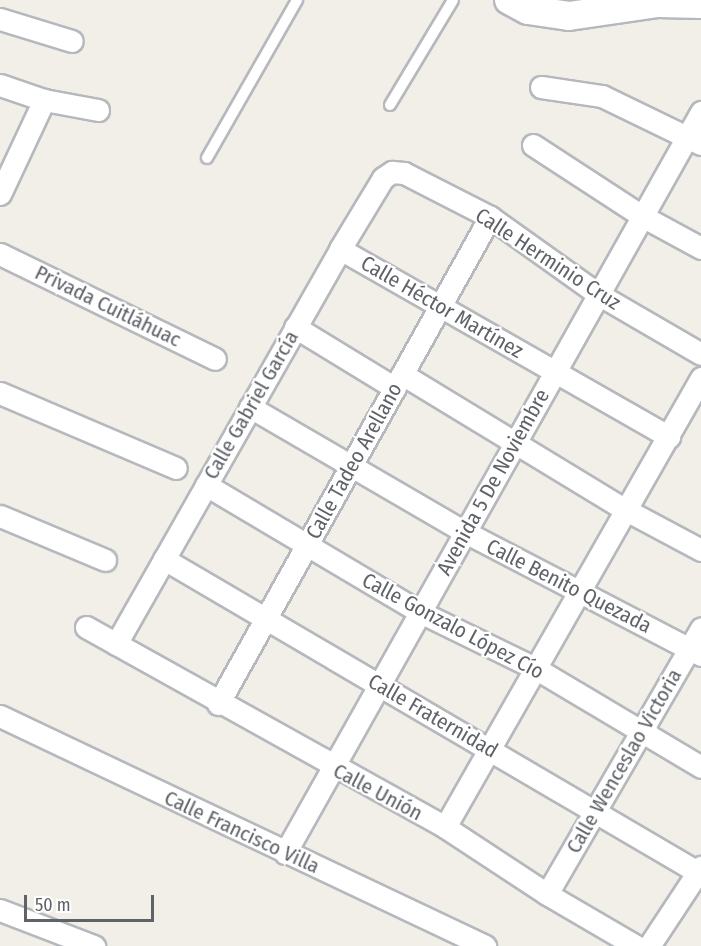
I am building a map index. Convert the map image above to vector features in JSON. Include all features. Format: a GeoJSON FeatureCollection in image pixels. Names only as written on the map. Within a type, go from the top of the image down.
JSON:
{"type":"FeatureCollection","features":[{"type":"Feature","properties":{"kind":"main road"},"geometry":{"type":"LineString","coordinates":[[509,0],[528,10],[570,16],[654,1],[701,4]]}},
{"type":"Feature","properties":{"kind":"main road"},"geometry":{"type":"LineString","coordinates":[[546,0],[570,16]]}},
{"type":"Feature","properties":{"kind":"street"},"geometry":{"type":"LineString","coordinates":[[0,5],[3,0]]}},
{"type":"Feature","properties":{"kind":"street"},"geometry":{"type":"LineString","coordinates":[[0,19],[72,41]]}},
{"type":"Feature","properties":{"kind":"street"},"geometry":{"type":"LineString","coordinates":[[0,85],[44,100],[98,110]]}},
{"type":"Feature","properties":{"kind":"street"},"geometry":{"type":"LineString","coordinates":[[541,87],[602,96],[694,140]]}},
{"type":"Feature","properties":{"kind":"street"},"geometry":{"type":"LineString","coordinates":[[0,194],[44,100]]}},
{"type":"Feature","properties":{"kind":"street","name":"Avenida 5 De Noviembre"},"geometry":{"type":"LineString","coordinates":[[285,852],[642,216],[694,140],[701,112]]}},
{"type":"Feature","properties":{"kind":"street"},"geometry":{"type":"LineString","coordinates":[[533,145],[642,216],[701,248]]}},
{"type":"Feature","properties":{"kind":"street","name":"Calle Herminio Cruz"},"geometry":{"type":"LineString","coordinates":[[392,172],[404,173],[490,218],[598,294],[701,354]]}},
{"type":"Feature","properties":{"kind":"street","name":"Calle Gabriel García"},"geometry":{"type":"LineString","coordinates":[[116,644],[340,249],[382,178],[392,172]]}},
{"type":"Feature","properties":{"kind":"street","name":"Calle Tadeo Arellano"},"geometry":{"type":"LineString","coordinates":[[218,704],[490,218]]}},
{"type":"Feature","properties":{"kind":"street","name":"Calle Héctor Martínez"},"geometry":{"type":"LineString","coordinates":[[340,249],[669,437]]}},
{"type":"Feature","properties":{"kind":"street","name":"Privada Cuitláhuac"},"geometry":{"type":"LineString","coordinates":[[0,254],[215,359]]}},
{"type":"Feature","properties":{"kind":"street"},"geometry":{"type":"LineString","coordinates":[[295,327],[515,442],[626,510],[701,550]]}},
{"type":"Feature","properties":{"kind":"street"},"geometry":{"type":"LineString","coordinates":[[445,827],[701,378]]}},
{"type":"Feature","properties":{"kind":"street"},"geometry":{"type":"LineString","coordinates":[[0,393],[176,468]]}},
{"type":"Feature","properties":{"kind":"street","name":"Calle Benito Quezada"},"geometry":{"type":"LineString","coordinates":[[250,407],[465,532],[695,652]]}},
{"type":"Feature","properties":{"kind":"street","name":"Calle Gonzalo López Cío"},"geometry":{"type":"LineString","coordinates":[[206,485],[306,547],[420,612],[535,668],[701,767]]}},
{"type":"Feature","properties":{"kind":"street"},"geometry":{"type":"LineString","coordinates":[[0,516],[105,560]]}},
{"type":"Feature","properties":{"kind":"street","name":"Calle Fraternidad"},"geometry":{"type":"LineString","coordinates":[[164,559],[700,871]]}},
{"type":"Feature","properties":{"kind":"street","name":"Calle Unión"},"geometry":{"type":"LineString","coordinates":[[86,627],[218,704],[445,827],[547,894],[636,946]]}},
{"type":"Feature","properties":{"kind":"street","name":"Calle Wenceslao Victoria"},"geometry":{"type":"LineString","coordinates":[[547,894],[640,732],[695,652],[701,628]]}},
{"type":"Feature","properties":{"kind":"street","name":"Calle Francisco Villa"},"geometry":{"type":"LineString","coordinates":[[0,716],[486,946]]}},
{"type":"Feature","properties":{"kind":"street"},"geometry":{"type":"LineString","coordinates":[[649,946],[700,871]]}},
{"type":"Feature","properties":{"kind":"street"},"geometry":{"type":"LineString","coordinates":[[0,910],[94,946]]}},
{"type":"Feature","properties":{"kind":"lane"},"geometry":{"type":"LineString","coordinates":[[207,158],[297,0]]}},
{"type":"Feature","properties":{"kind":"lane"},"geometry":{"type":"LineString","coordinates":[[390,105],[453,0]]}}]}
